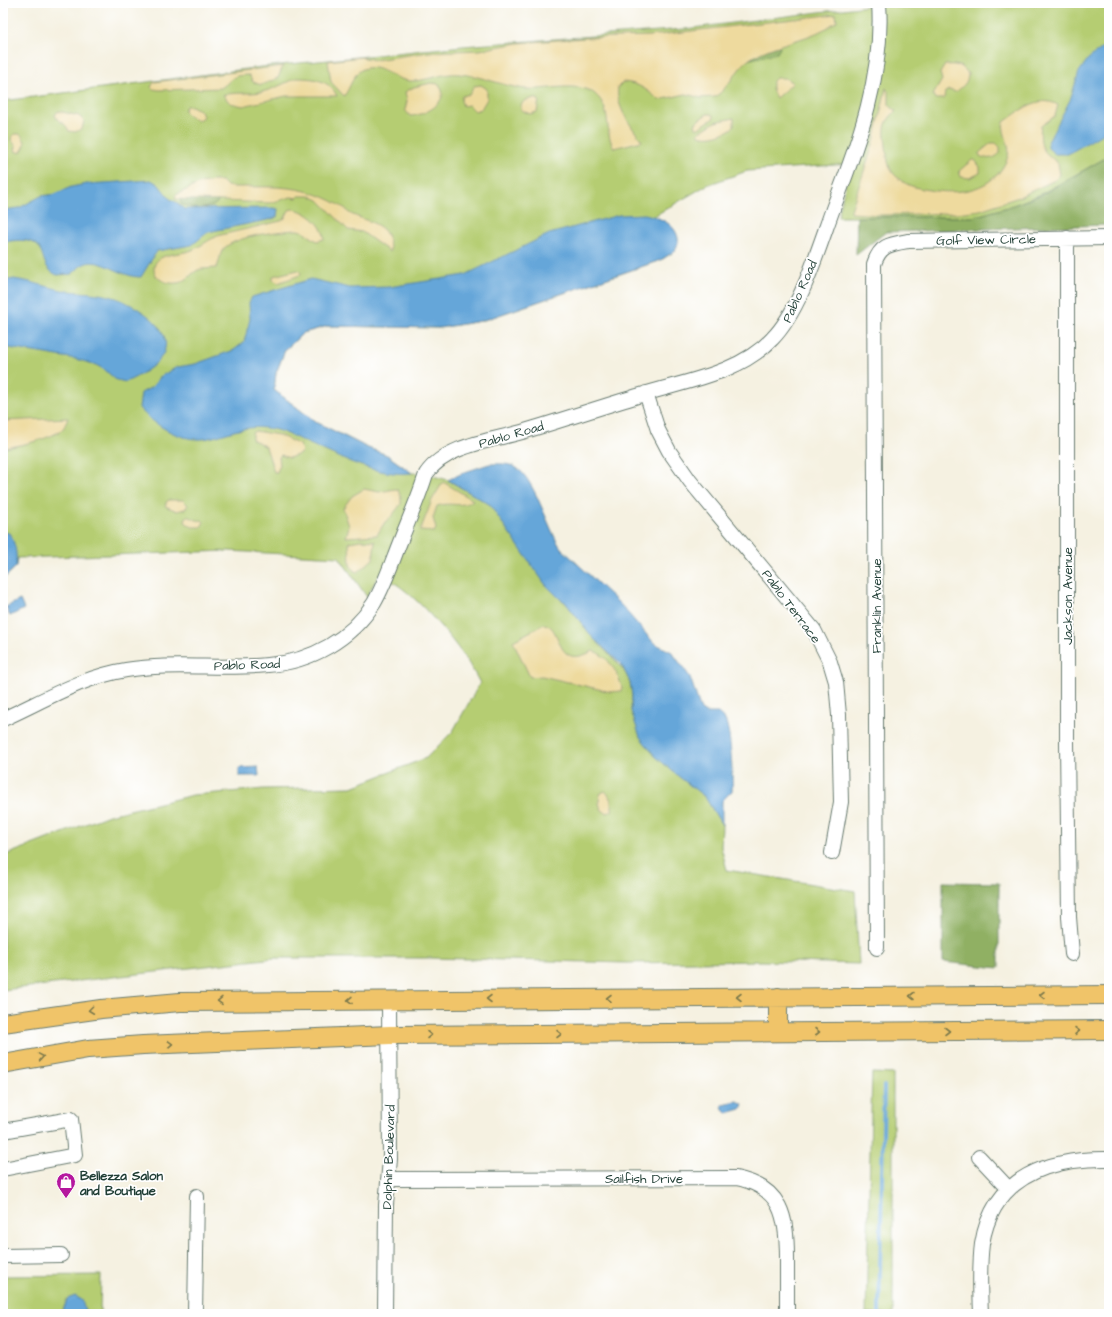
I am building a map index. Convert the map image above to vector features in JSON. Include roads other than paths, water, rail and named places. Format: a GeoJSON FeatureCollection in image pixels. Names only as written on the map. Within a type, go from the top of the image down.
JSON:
{"type":"FeatureCollection","features":[{"type":"Feature","properties":{"kind":"main road"},"geometry":{"type":"LineString","coordinates":[[3,1023],[101,1009],[180,1002],[1109,995]]}},
{"type":"Feature","properties":{"kind":"main road"},"geometry":{"type":"LineString","coordinates":[[778,997],[778,1032]]}},
{"type":"Feature","properties":{"kind":"main road"},"geometry":{"type":"LineString","coordinates":[[3,1064],[88,1049],[143,1045],[390,1035],[1109,1030]]}},
{"type":"Feature","properties":{"kind":"street","name":"Pablo Road"},"geometry":{"type":"LineString","coordinates":[[3,720],[74,686],[97,677],[125,670],[154,666],[267,666],[295,660],[317,653],[350,631],[366,614],[375,601],[386,577],[426,474],[438,460],[456,450],[522,432],[724,370],[756,354],[772,340],[792,312],[851,164],[863,126],[878,58],[879,3]]}},
{"type":"Feature","properties":{"kind":"street","name":"Jackson Avenue"},"geometry":{"type":"LineString","coordinates":[[1067,238],[1067,734],[1069,917],[1072,954]]}},
{"type":"Feature","properties":{"kind":"street","name":"Golf View Circle"},"geometry":{"type":"LineString","coordinates":[[874,264],[877,254],[884,247],[908,240],[1109,238]]}},
{"type":"Feature","properties":{"kind":"street","name":"Franklin Avenue"},"geometry":{"type":"LineString","coordinates":[[874,264],[877,948]]}},
{"type":"Feature","properties":{"kind":"street","name":"Pablo Terrace"},"geometry":{"type":"LineString","coordinates":[[646,393],[658,430],[669,450],[690,481],[814,630],[830,662],[836,682],[839,715],[841,802],[832,853]]}},
{"type":"Feature","properties":{"kind":"street","name":"Dolphin Boulevard"},"geometry":{"type":"LineString","coordinates":[[385,1314],[386,1205],[390,1158],[389,1000]]}},
{"type":"Feature","properties":{"kind":"street"},"geometry":{"type":"LineString","coordinates":[[3,1131],[71,1120],[75,1155],[3,1169]]}},
{"type":"Feature","properties":{"kind":"street"},"geometry":{"type":"LineString","coordinates":[[979,1157],[1010,1189]]}},
{"type":"Feature","properties":{"kind":"street"},"geometry":{"type":"LineString","coordinates":[[981,1314],[980,1262],[983,1242],[989,1222],[998,1203],[1021,1179],[1054,1163],[1082,1159],[1109,1159]]}},
{"type":"Feature","properties":{"kind":"street","name":"Sailfish Drive"},"geometry":{"type":"LineString","coordinates":[[388,1179],[736,1178],[749,1180],[761,1186],[776,1200],[786,1224],[787,1314]]}},
{"type":"Feature","properties":{"kind":"street"},"geometry":{"type":"LineString","coordinates":[[195,1314],[197,1196]]}},
{"type":"Feature","properties":{"kind":"street"},"geometry":{"type":"LineString","coordinates":[[3,1256],[61,1255]]}},
{"type":"Feature","properties":{"kind":"water"},"geometry":{"type":"Polygon","coordinates":[[[1109,43],[1109,130],[1068,154],[1055,154],[1048,148],[1048,142],[1070,100],[1079,72],[1088,59],[1109,43]]]}},
{"type":"Feature","properties":{"kind":"water"},"geometry":{"type":"Polygon","coordinates":[[[151,180],[158,184],[170,199],[184,209],[273,208],[278,209],[277,217],[208,232],[192,245],[157,251],[141,277],[126,274],[104,265],[91,262],[82,265],[72,274],[57,275],[50,270],[41,251],[31,242],[20,240],[3,242],[3,210],[19,208],[41,196],[55,194],[71,187],[86,184],[151,180]]]}},
{"type":"Feature","properties":{"kind":"water"},"geometry":{"type":"Polygon","coordinates":[[[645,214],[655,217],[670,225],[678,238],[675,251],[661,260],[481,321],[439,328],[328,326],[303,333],[285,350],[276,373],[274,390],[316,422],[368,448],[387,455],[412,473],[384,472],[370,469],[343,459],[284,433],[258,427],[237,430],[209,438],[199,439],[180,436],[153,421],[139,408],[141,393],[152,387],[161,376],[177,367],[195,364],[234,350],[244,342],[250,319],[249,303],[252,297],[311,279],[350,288],[389,287],[465,275],[549,234],[619,215],[645,214]]]}},
{"type":"Feature","properties":{"kind":"water"},"geometry":{"type":"Polygon","coordinates":[[[14,279],[62,290],[102,295],[124,301],[151,318],[158,326],[166,343],[164,352],[153,366],[142,374],[126,382],[116,380],[105,370],[96,365],[76,359],[3,347],[3,281],[14,279]]]}},
{"type":"Feature","properties":{"kind":"water"},"geometry":{"type":"Polygon","coordinates":[[[489,464],[510,465],[521,471],[534,491],[561,548],[620,604],[654,643],[672,652],[690,677],[701,710],[706,713],[718,713],[725,720],[730,744],[732,791],[722,801],[722,825],[705,797],[655,756],[640,737],[631,711],[632,696],[630,682],[621,664],[594,639],[565,602],[545,584],[489,504],[448,480],[465,472],[489,464]]]}},
{"type":"Feature","properties":{"kind":"water"},"geometry":{"type":"Polygon","coordinates":[[[3,532],[9,533],[15,545],[16,567],[3,579],[3,532]]]}},
{"type":"Feature","properties":{"kind":"water"},"geometry":{"type":"Polygon","coordinates":[[[20,600],[24,609],[10,616],[6,607],[20,600]]]}},
{"type":"Feature","properties":{"kind":"water"},"geometry":{"type":"Polygon","coordinates":[[[258,767],[259,776],[239,776],[239,768],[258,767]]]}},
{"type":"Feature","properties":{"kind":"water"},"geometry":{"type":"Polygon","coordinates":[[[738,1101],[743,1104],[741,1109],[727,1113],[723,1109],[722,1105],[738,1101]]]}},
{"type":"Feature","properties":{"kind":"water"},"geometry":{"type":"Polygon","coordinates":[[[75,1296],[82,1300],[86,1314],[62,1314],[67,1299],[75,1296]]]}},
{"type":"Feature","properties":{"kind":"waterway"},"geometry":{"type":"LineString","coordinates":[[879,1314],[884,1086]]}},
{"type":"Feature","properties":{"kind":"place","name":"Bellezza Salon and Boutique"},"geometry":{"type":"Point","coordinates":[66,1199]}}]}
